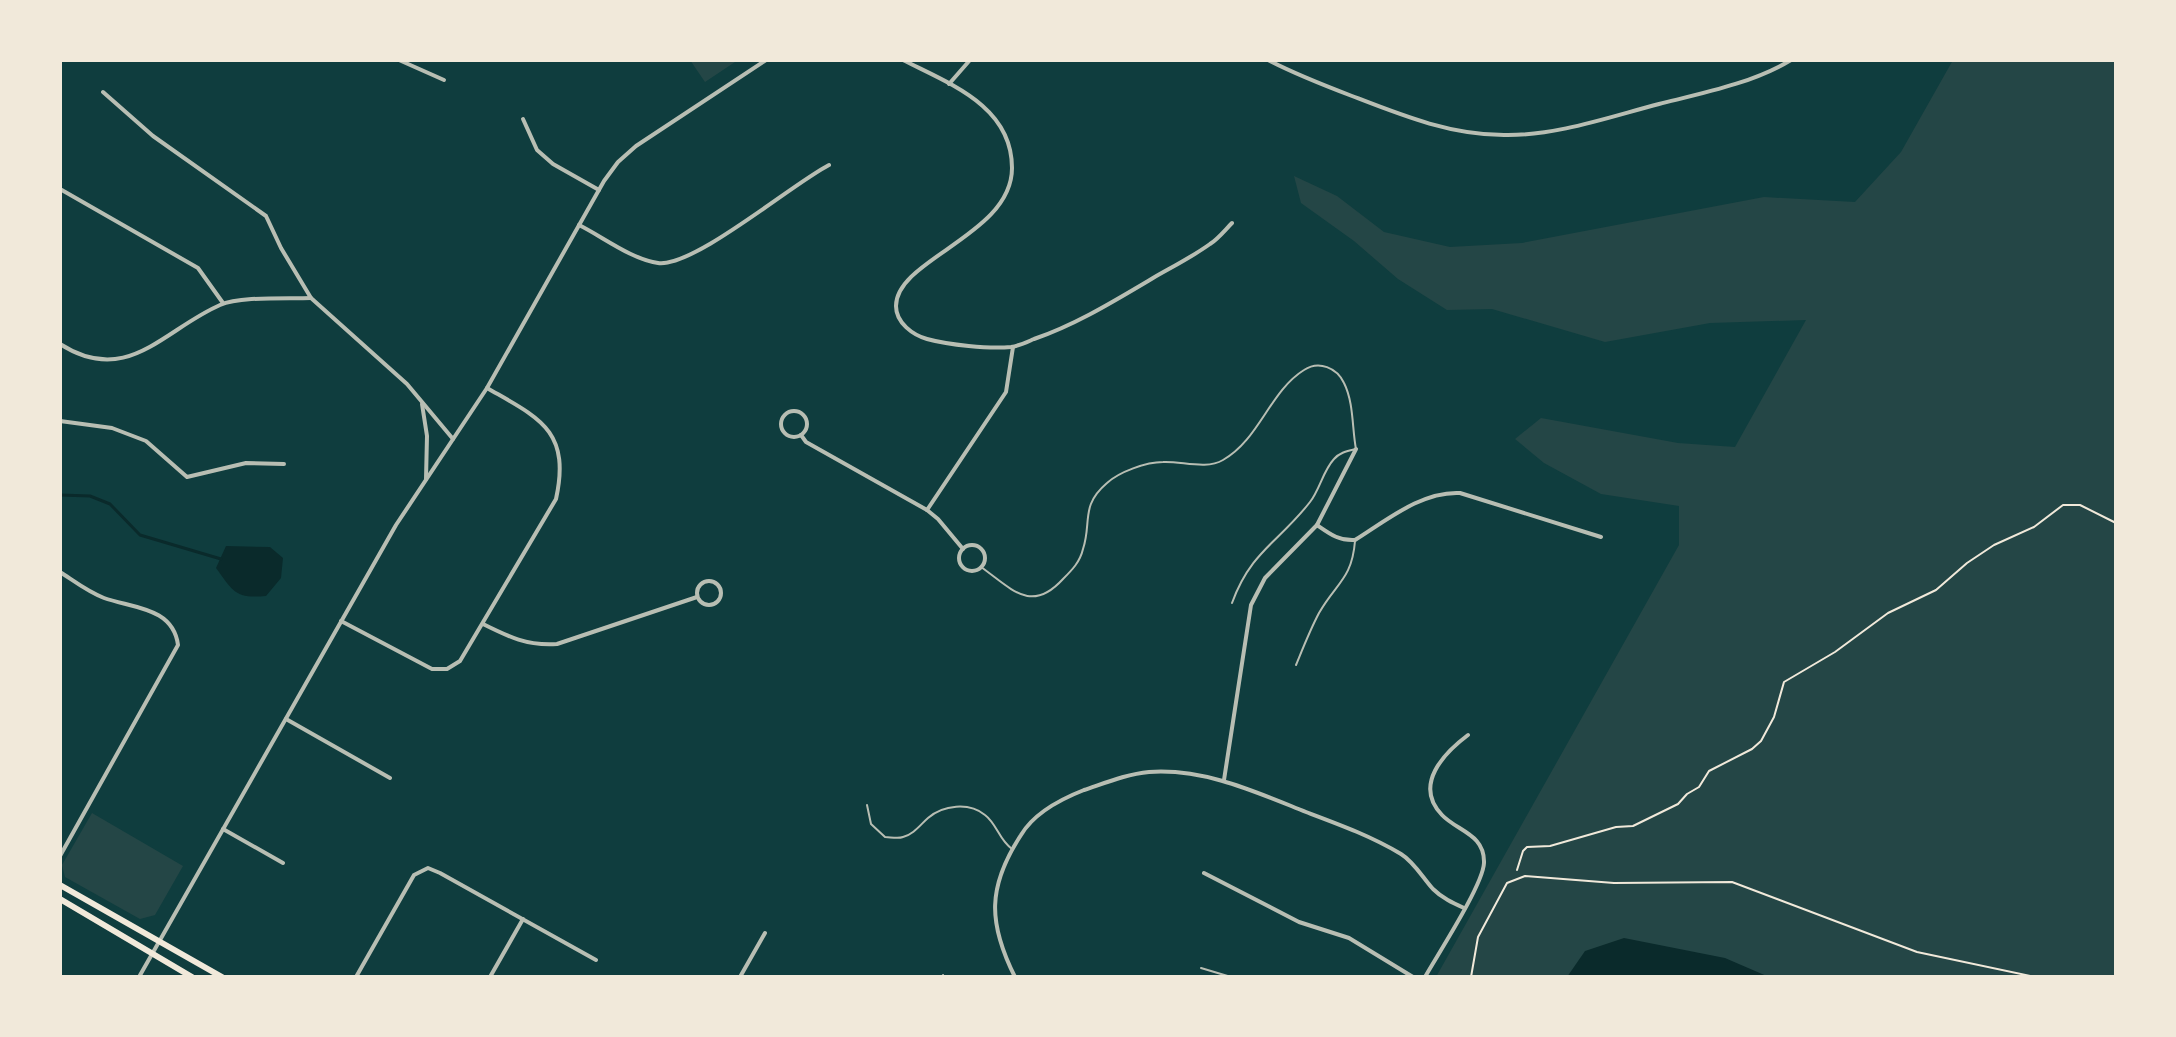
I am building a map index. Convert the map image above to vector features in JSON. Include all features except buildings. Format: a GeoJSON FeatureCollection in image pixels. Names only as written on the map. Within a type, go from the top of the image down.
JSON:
{"type":"FeatureCollection","features":[{"type":"Feature","properties":{"kind":"main road"},"geometry":{"type":"LineString","coordinates":[[60,885],[222,977]]}},
{"type":"Feature","properties":{"kind":"main road"},"geometry":{"type":"LineString","coordinates":[[60,899],[192,977]]}},
{"type":"Feature","properties":{"kind":"street"},"geometry":{"type":"LineString","coordinates":[[399,60],[444,80]]}},
{"type":"Feature","properties":{"kind":"street"},"geometry":{"type":"LineString","coordinates":[[139,977],[396,525],[487,388],[618,162],[636,146],[766,60]]}},
{"type":"Feature","properties":{"kind":"street"},"geometry":{"type":"LineString","coordinates":[[903,60],[949,84],[993,113],[1005,132],[1012,172],[1008,191],[995,210],[967,236],[909,279],[898,294],[895,309],[902,323],[914,335],[957,344],[1013,347],[1080,321],[1212,243],[1232,223]]}},
{"type":"Feature","properties":{"kind":"street"},"geometry":{"type":"LineString","coordinates":[[949,84],[970,60]]}},
{"type":"Feature","properties":{"kind":"street"},"geometry":{"type":"LineString","coordinates":[[1268,60],[1300,76],[1414,120],[1463,132],[1505,135],[1554,131],[1684,98],[1757,76],[1791,60]]}},
{"type":"Feature","properties":{"kind":"street"},"geometry":{"type":"LineString","coordinates":[[103,92],[153,136],[266,216],[311,298],[407,384],[453,439]]}},
{"type":"Feature","properties":{"kind":"street"},"geometry":{"type":"LineString","coordinates":[[523,119],[537,150],[553,164],[599,190]]}},
{"type":"Feature","properties":{"kind":"street"},"geometry":{"type":"LineString","coordinates":[[579,225],[638,256],[660,263],[678,260],[708,245],[829,165]]}},
{"type":"Feature","properties":{"kind":"street"},"geometry":{"type":"LineString","coordinates":[[60,189],[198,268],[223,303]]}},
{"type":"Feature","properties":{"kind":"street"},"geometry":{"type":"LineString","coordinates":[[60,344],[78,356],[112,360],[147,350],[223,303],[311,298]]}},
{"type":"Feature","properties":{"kind":"street"},"geometry":{"type":"LineString","coordinates":[[927,510],[1006,392],[1013,347]]}},
{"type":"Feature","properties":{"kind":"street"},"geometry":{"type":"LineString","coordinates":[[341,621],[432,669],[447,669],[460,661],[556,499],[562,473],[556,441],[534,416],[487,388]]}},
{"type":"Feature","properties":{"kind":"street"},"geometry":{"type":"LineString","coordinates":[[422,403],[427,436],[425,481]]}},
{"type":"Feature","properties":{"kind":"street"},"geometry":{"type":"LineString","coordinates":[[797,411],[806,419],[806,428],[801,435],[793,437],[782,430],[783,417],[789,412],[797,411]]}},
{"type":"Feature","properties":{"kind":"street"},"geometry":{"type":"LineString","coordinates":[[60,421],[112,428],[146,441],[187,477],[246,463],[284,464]]}},
{"type":"Feature","properties":{"kind":"street"},"geometry":{"type":"LineString","coordinates":[[801,435],[806,442],[927,510],[963,549]]}},
{"type":"Feature","properties":{"kind":"street"},"geometry":{"type":"LineString","coordinates":[[1224,780],[1251,605],[1265,578],[1317,525],[1356,449]]}},
{"type":"Feature","properties":{"kind":"street"},"geometry":{"type":"LineString","coordinates":[[1317,525],[1333,536],[1355,540],[1429,496],[1444,492],[1460,493],[1601,537]]}},
{"type":"Feature","properties":{"kind":"street"},"geometry":{"type":"LineString","coordinates":[[974,545],[981,549],[985,561],[981,567],[971,571],[963,568],[959,560],[963,549],[974,545]]}},
{"type":"Feature","properties":{"kind":"street"},"geometry":{"type":"LineString","coordinates":[[60,572],[100,596],[152,611],[174,632],[178,645],[60,856]]}},
{"type":"Feature","properties":{"kind":"street"},"geometry":{"type":"LineString","coordinates":[[710,581],[720,587],[721,598],[717,603],[707,605],[697,597],[697,591],[704,582],[710,581]]}},
{"type":"Feature","properties":{"kind":"street"},"geometry":{"type":"LineString","coordinates":[[483,624],[515,641],[535,645],[557,644],[697,597]]}},
{"type":"Feature","properties":{"kind":"street"},"geometry":{"type":"LineString","coordinates":[[286,719],[390,778]]}},
{"type":"Feature","properties":{"kind":"street"},"geometry":{"type":"LineString","coordinates":[[1425,977],[1484,866],[1483,855],[1471,833],[1442,815],[1433,801],[1430,787],[1435,767],[1450,748],[1468,735]]}},
{"type":"Feature","properties":{"kind":"street"},"geometry":{"type":"LineString","coordinates":[[1015,977],[1000,947],[994,921],[996,894],[1012,849],[1022,832],[1039,814],[1074,794],[1120,778],[1149,772],[1224,780],[1378,841],[1405,856],[1435,892],[1464,908]]}},
{"type":"Feature","properties":{"kind":"street"},"geometry":{"type":"LineString","coordinates":[[223,829],[283,863]]}},
{"type":"Feature","properties":{"kind":"street"},"geometry":{"type":"LineString","coordinates":[[356,977],[414,875],[428,868],[596,960]]}},
{"type":"Feature","properties":{"kind":"street"},"geometry":{"type":"LineString","coordinates":[[1204,873],[1299,922],[1349,938],[1413,977]]}},
{"type":"Feature","properties":{"kind":"street"},"geometry":{"type":"LineString","coordinates":[[490,977],[523,919]]}},
{"type":"Feature","properties":{"kind":"street"},"geometry":{"type":"LineString","coordinates":[[740,977],[765,933]]}},
{"type":"Feature","properties":{"kind":"lane"},"geometry":{"type":"LineString","coordinates":[[981,567],[1021,595],[1038,597],[1051,593],[1077,565],[1084,548],[1086,516],[1094,496],[1110,480],[1160,462],[1212,464],[1222,461],[1259,424],[1284,389],[1305,368],[1320,365],[1333,369],[1344,382],[1356,449],[1334,458],[1305,508],[1255,557],[1240,580],[1232,603]]}},
{"type":"Feature","properties":{"kind":"lane"},"geometry":{"type":"LineString","coordinates":[[1296,665],[1321,610],[1354,561],[1355,540]]}},
{"type":"Feature","properties":{"kind":"lane"},"geometry":{"type":"LineString","coordinates":[[867,805],[871,824],[885,837],[902,838],[917,830],[930,816],[949,807],[973,807],[988,817],[1003,842],[1012,849]]}},
{"type":"Feature","properties":{"kind":"lane"},"geometry":{"type":"LineString","coordinates":[[1201,968],[1231,977]]}},
{"type":"Feature","properties":{"kind":"path"},"geometry":{"type":"LineString","coordinates":[[1517,870],[1527,847],[1550,846],[1616,827],[1633,826],[1678,804],[1699,787],[1709,771],[1752,749],[1761,741],[1774,717],[1784,682],[1835,652],[1888,613],[1936,590],[1967,563],[1994,545],[2034,527],[2063,505],[2080,505],[2116,523]]}},
{"type":"Feature","properties":{"kind":"path"},"geometry":{"type":"LineString","coordinates":[[1471,977],[1478,937],[1507,883],[1525,876],[1614,883],[1732,882],[1917,952],[2035,977]]}},
{"type":"Feature","properties":{"kind":"shaded area"},"geometry":{"type":"Polygon","coordinates":[[[690,60],[738,60],[705,82],[690,60]]]}},
{"type":"Feature","properties":{"kind":"shaded area"},"geometry":{"type":"Polygon","coordinates":[[[1953,60],[2116,60],[2116,977],[1436,977],[1679,545],[1679,506],[1601,494],[1544,463],[1515,439],[1541,418],[1678,443],[1735,447],[1806,320],[1710,323],[1605,342],[1492,309],[1447,310],[1398,279],[1354,241],[1301,203],[1294,176],[1337,196],[1384,232],[1450,247],[1522,243],[1764,197],[1855,202],[1901,152],[1953,60]]]}},
{"type":"Feature","properties":{"kind":"shaded area"},"geometry":{"type":"Polygon","coordinates":[[[226,546],[270,547],[283,558],[281,578],[266,596],[241,595],[227,582],[216,568],[226,546]]]}},
{"type":"Feature","properties":{"kind":"shaded area"},"geometry":{"type":"Polygon","coordinates":[[[92,813],[183,866],[155,915],[140,919],[65,877],[62,865],[92,813]]]}},
{"type":"Feature","properties":{"kind":"shaded area"},"geometry":{"type":"Polygon","coordinates":[[[1624,938],[1725,958],[1769,977],[1567,977],[1585,951],[1624,938]]]}},
{"type":"Feature","properties":{"kind":"waterway"},"geometry":{"type":"LineString","coordinates":[[60,495],[90,496],[110,504],[140,535],[221,559]]}}]}
